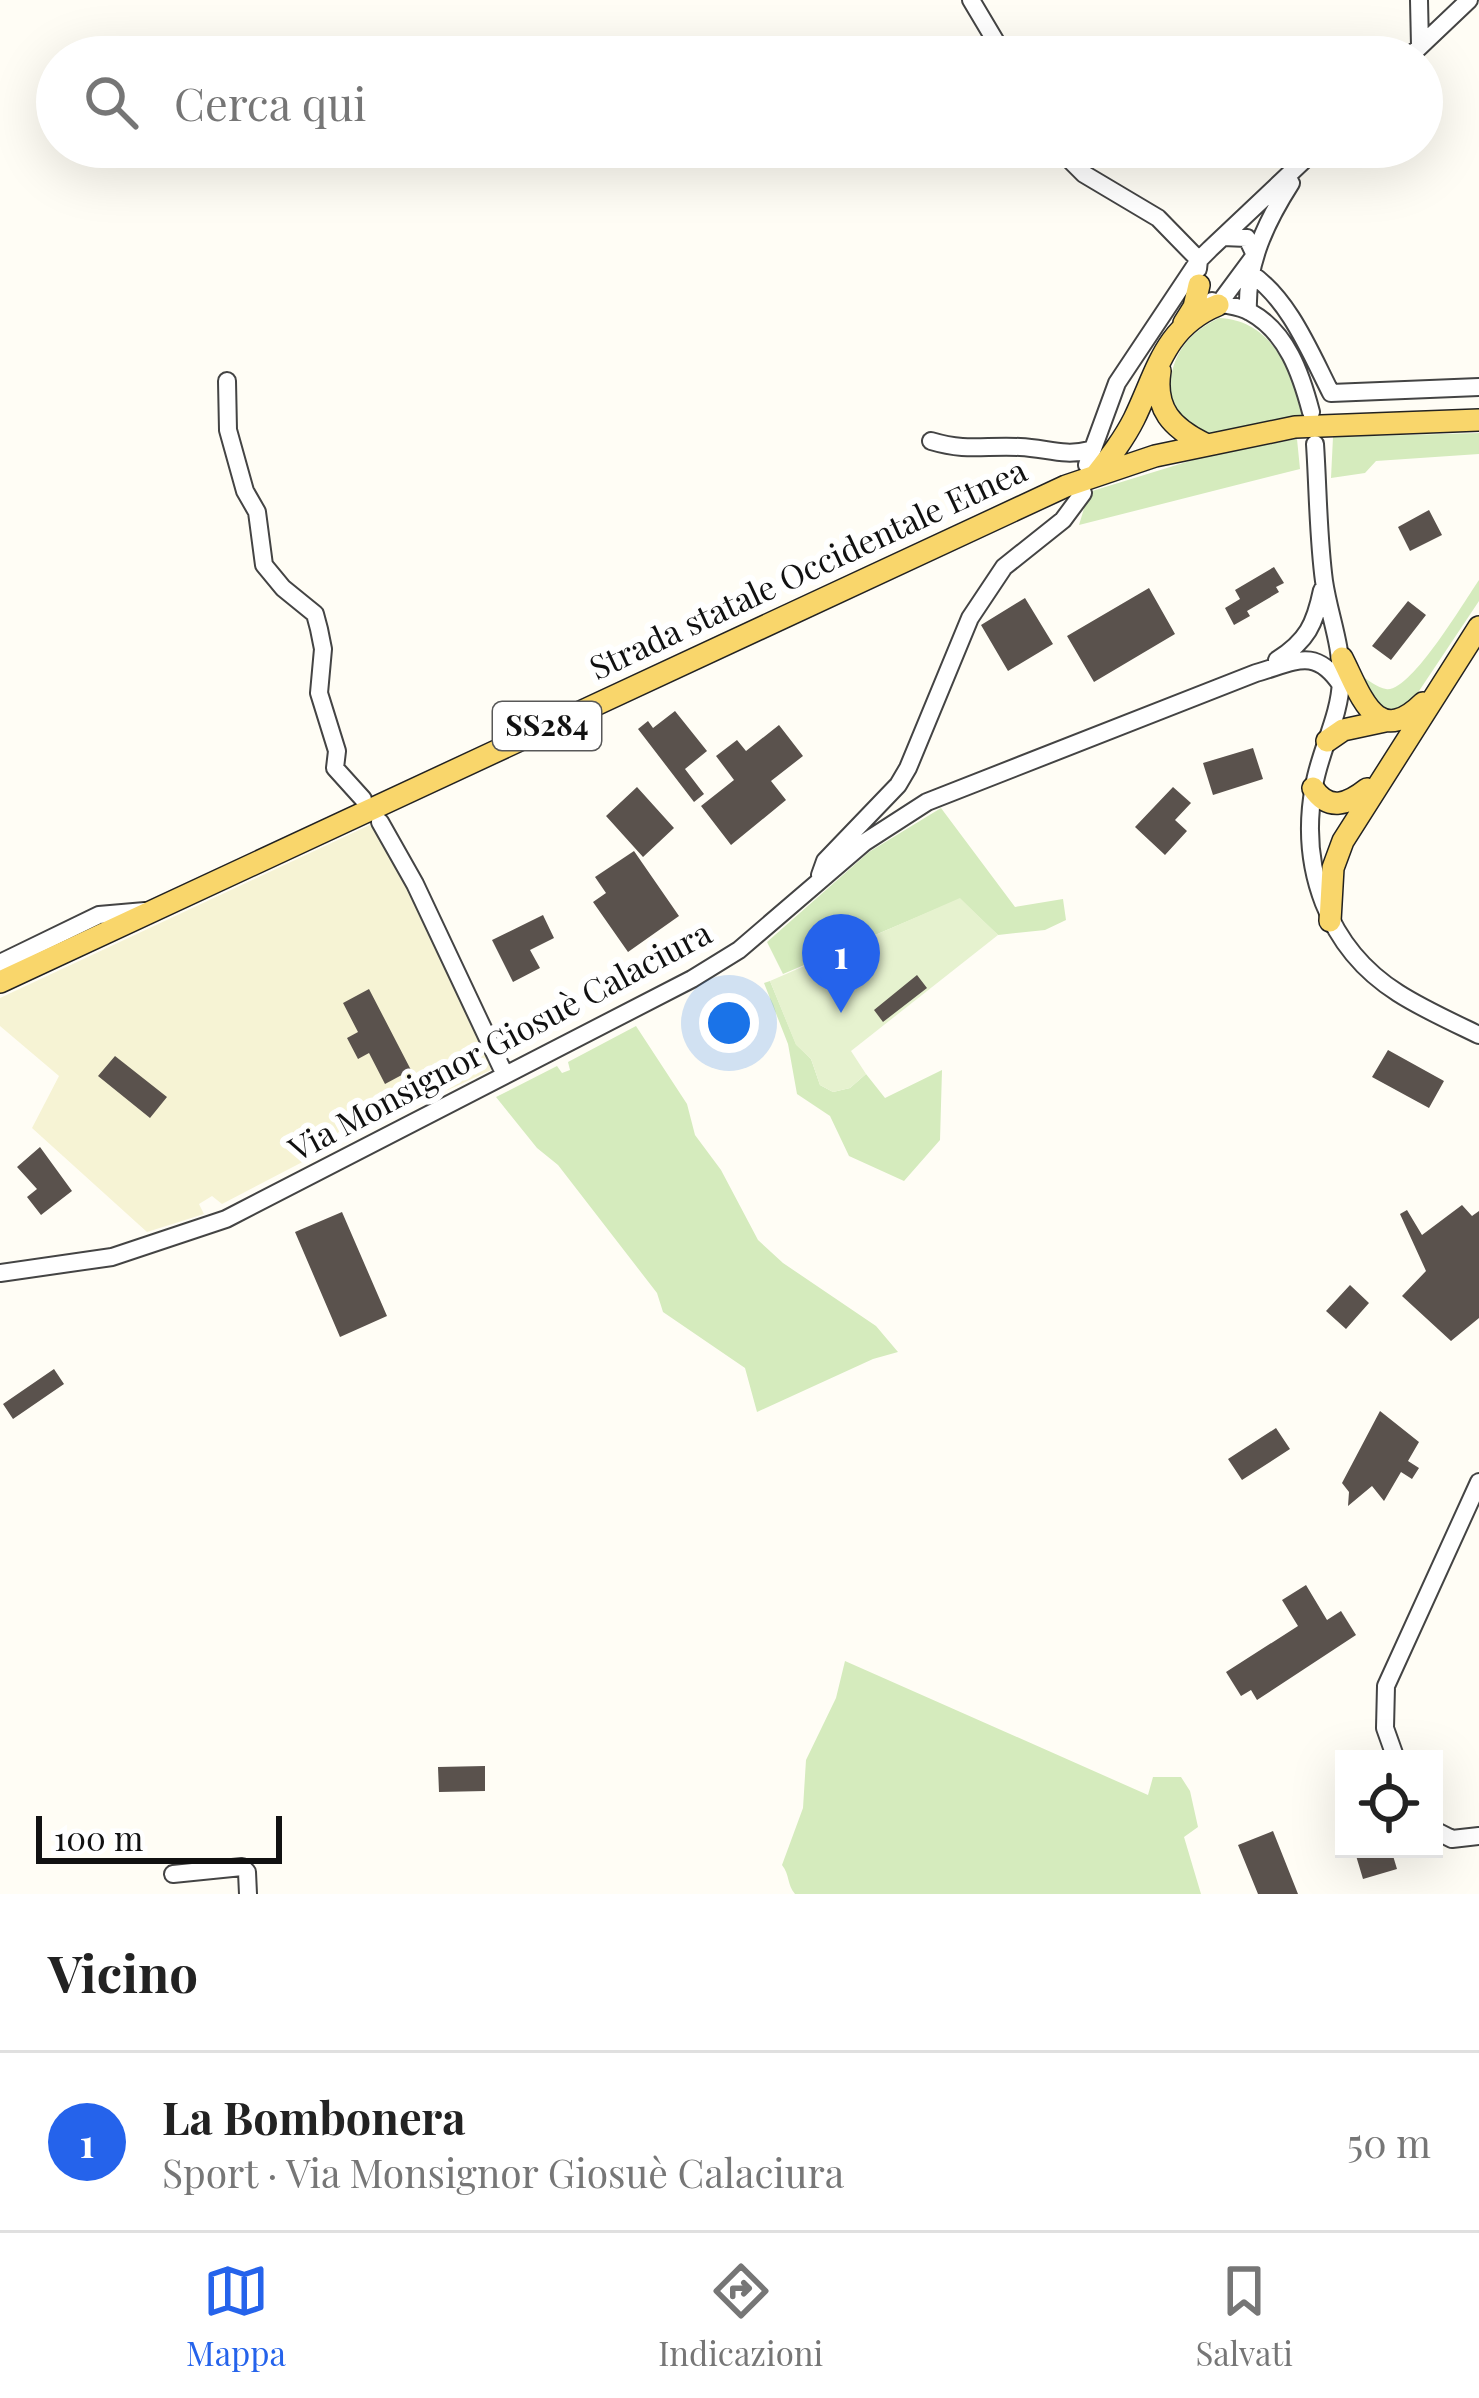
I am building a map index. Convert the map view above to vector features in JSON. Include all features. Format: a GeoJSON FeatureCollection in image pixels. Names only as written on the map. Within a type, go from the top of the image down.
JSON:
{"type":"FeatureCollection","features":[{"type":"Feature","properties":{"kind":"main road"},"geometry":{"type":"LineString","coordinates":[[1089,471],[1134,419],[1163,350],[1194,307],[1199,285]]}},
{"type":"Feature","properties":{"kind":"main road"},"geometry":{"type":"LineString","coordinates":[[1184,324],[1217,305]]}},
{"type":"Feature","properties":{"kind":"main road"},"geometry":{"type":"LineString","coordinates":[[1163,350],[1158,382],[1163,411],[1182,433],[1205,443]]}},
{"type":"Feature","properties":{"kind":"main road","name":"Strada statale Occidentale Etnea"},"geometry":{"type":"LineString","coordinates":[[0,982],[1089,471],[1205,443],[1312,425],[1479,420]]}},
{"type":"Feature","properties":{"kind":"main road"},"geometry":{"type":"LineString","coordinates":[[1330,921],[1334,868],[1343,841],[1479,627]]}},
{"type":"Feature","properties":{"kind":"main road"},"geometry":{"type":"LineString","coordinates":[[1340,647],[1365,705],[1385,721]]}},
{"type":"Feature","properties":{"kind":"main road"},"geometry":{"type":"LineString","coordinates":[[1327,741],[1358,724],[1410,715],[1441,686]]}},
{"type":"Feature","properties":{"kind":"main road"},"geometry":{"type":"LineString","coordinates":[[1313,788],[1326,802],[1338,805],[1352,801],[1380,779]]}},
{"type":"Feature","properties":{"kind":"street"},"geometry":{"type":"LineString","coordinates":[[971,0],[992,36]]}},
{"type":"Feature","properties":{"kind":"street"},"geometry":{"type":"LineString","coordinates":[[1416,36],[1419,0]]}},
{"type":"Feature","properties":{"kind":"street"},"geometry":{"type":"LineString","coordinates":[[1431,36],[1468,0]]}},
{"type":"Feature","properties":{"kind":"street"},"geometry":{"type":"LineString","coordinates":[[1078,168],[1158,218],[1199,260],[1199,285],[1205,296],[1217,305],[1248,311],[1264,321],[1299,370],[1311,412]]}},
{"type":"Feature","properties":{"kind":"street"},"geometry":{"type":"LineString","coordinates":[[817,882],[825,861],[898,785],[908,768],[961,633],[997,576],[1063,520],[1089,471],[1117,383],[1199,260],[1296,168]]}},
{"type":"Feature","properties":{"kind":"street"},"geometry":{"type":"LineString","coordinates":[[1248,311],[1252,264],[1264,230],[1303,168]]}},
{"type":"Feature","properties":{"kind":"street"},"geometry":{"type":"LineString","coordinates":[[1223,237],[1247,238],[1252,264],[1293,322],[1330,393],[1479,387]]}},
{"type":"Feature","properties":{"kind":"street"},"geometry":{"type":"LineString","coordinates":[[1217,305],[1252,264]]}},
{"type":"Feature","properties":{"kind":"street"},"geometry":{"type":"LineString","coordinates":[[227,381],[228,430],[245,491],[257,512],[264,565],[314,614],[323,649],[320,693],[337,751],[335,768],[363,799]]}},
{"type":"Feature","properties":{"kind":"street"},"geometry":{"type":"LineString","coordinates":[[931,441],[962,450],[1024,446],[1070,455],[1089,471]]}},
{"type":"Feature","properties":{"kind":"street"},"geometry":{"type":"LineString","coordinates":[[1316,444],[1324,580],[1340,647],[1341,685],[1313,788],[1311,858],[1330,921],[1346,947],[1400,995],[1479,1036]]}},
{"type":"Feature","properties":{"kind":"street"},"geometry":{"type":"LineString","coordinates":[[1324,580],[1317,616],[1298,654],[1328,666],[1341,685]]}},
{"type":"Feature","properties":{"kind":"street","name":"Via Monsignor Giosuè Calaciura"},"geometry":{"type":"LineString","coordinates":[[0,1273],[112,1257],[226,1219],[648,1003],[739,950],[817,882],[892,823],[927,802],[1256,673],[1298,654],[1314,637],[1340,647]]}},
{"type":"Feature","properties":{"kind":"street"},"geometry":{"type":"LineString","coordinates":[[380,822],[415,884],[506,1076]]}},
{"type":"Feature","properties":{"kind":"street"},"geometry":{"type":"LineString","coordinates":[[0,964],[99,915],[152,911]]}},
{"type":"Feature","properties":{"kind":"street"},"geometry":{"type":"LineString","coordinates":[[1393,1750],[1385,1728],[1386,1686],[1479,1482]]}},
{"type":"Feature","properties":{"kind":"street"},"geometry":{"type":"LineString","coordinates":[[1443,1835],[1452,1839],[1479,1836]]}},
{"type":"Feature","properties":{"kind":"street"},"geometry":{"type":"LineString","coordinates":[[173,1874],[242,1867],[247,1872],[248,1894]]}},
{"type":"Feature","properties":{"kind":"shaded area"},"geometry":{"type":"Polygon","coordinates":[[[374,823],[488,1048],[491,1070],[448,1090],[437,1079],[428,1084],[431,1097],[348,1139],[340,1131],[335,1135],[337,1144],[222,1204],[212,1196],[199,1204],[204,1214],[147,1232],[32,1128],[59,1076],[0,1026],[0,998],[374,823]]]}},
{"type":"Feature","properties":{"kind":"green space"},"geometry":{"type":"Polygon","coordinates":[[[1219,318],[1237,321],[1266,338],[1286,366],[1303,416],[1206,434],[1170,411],[1170,381],[1178,356],[1193,335],[1219,318]]]}},
{"type":"Feature","properties":{"kind":"green space"},"geometry":{"type":"Polygon","coordinates":[[[1479,433],[1479,454],[1376,461],[1365,473],[1331,478],[1333,437],[1479,433]]]}},
{"type":"Feature","properties":{"kind":"green space"},"geometry":{"type":"Polygon","coordinates":[[[1297,439],[1300,469],[1079,525],[1089,492],[1209,455],[1297,439]]]}},
{"type":"Feature","properties":{"kind":"green space"},"geometry":{"type":"Polygon","coordinates":[[[1479,580],[1479,601],[1407,709],[1379,710],[1360,675],[1386,689],[1409,677],[1479,580]]]}},
{"type":"Feature","properties":{"kind":"green space"},"geometry":{"type":"Polygon","coordinates":[[[941,808],[1015,907],[1063,899],[1066,920],[1045,930],[998,935],[960,899],[783,974],[767,942],[869,852],[941,808]]]}},
{"type":"Feature","properties":{"kind":"green space"},"geometry":{"type":"Polygon","coordinates":[[[960,898],[998,935],[851,1051],[866,1074],[850,1088],[833,1092],[820,1085],[811,1059],[796,1045],[770,981],[960,898]]]}},
{"type":"Feature","properties":{"kind":"green space"},"geometry":{"type":"Polygon","coordinates":[[[770,981],[796,1044],[811,1059],[820,1085],[833,1092],[850,1088],[866,1074],[885,1098],[942,1070],[940,1140],[904,1181],[849,1156],[830,1116],[797,1094],[788,1044],[764,983],[770,981]]]}},
{"type":"Feature","properties":{"kind":"green space"},"geometry":{"type":"Polygon","coordinates":[[[636,1026],[687,1104],[695,1135],[721,1170],[758,1240],[783,1263],[876,1326],[898,1352],[757,1412],[745,1368],[663,1312],[657,1293],[558,1165],[537,1148],[496,1097],[557,1066],[562,1073],[570,1070],[568,1062],[636,1026]]]}},
{"type":"Feature","properties":{"kind":"green space"},"geometry":{"type":"Polygon","coordinates":[[[845,1661],[1148,1795],[1153,1777],[1181,1777],[1190,1791],[1198,1827],[1184,1837],[1201,1894],[795,1894],[782,1865],[803,1808],[806,1760],[836,1698],[845,1661]]]}},
{"type":"Feature","properties":{"kind":"building"},"geometry":{"type":"Polygon","coordinates":[[[1429,510],[1442,535],[1410,551],[1398,527],[1429,510]]]}},
{"type":"Feature","properties":{"kind":"building"},"geometry":{"type":"Polygon","coordinates":[[[1274,567],[1284,583],[1276,587],[1279,592],[1247,611],[1250,616],[1234,625],[1225,608],[1240,599],[1235,590],[1274,567]]]}},
{"type":"Feature","properties":{"kind":"building"},"geometry":{"type":"Polygon","coordinates":[[[1149,588],[1175,634],[1094,682],[1067,636],[1149,588]]]}},
{"type":"Feature","properties":{"kind":"building"},"geometry":{"type":"Polygon","coordinates":[[[1025,598],[1053,644],[1008,671],[981,625],[1025,598]]]}},
{"type":"Feature","properties":{"kind":"building"},"geometry":{"type":"Polygon","coordinates":[[[1408,601],[1426,615],[1391,660],[1372,646],[1408,601]]]}},
{"type":"Feature","properties":{"kind":"building"},"geometry":{"type":"Polygon","coordinates":[[[675,711],[707,751],[685,769],[704,794],[694,802],[638,729],[648,721],[653,728],[675,711]]]}},
{"type":"Feature","properties":{"kind":"building"},"geometry":{"type":"Polygon","coordinates":[[[779,725],[803,756],[771,781],[786,800],[731,845],[701,806],[734,780],[716,756],[737,740],[746,751],[779,725]]]}},
{"type":"Feature","properties":{"kind":"building"},"geometry":{"type":"Polygon","coordinates":[[[1253,748],[1263,779],[1213,795],[1203,763],[1253,748]]]}},
{"type":"Feature","properties":{"kind":"building"},"geometry":{"type":"Polygon","coordinates":[[[637,787],[674,828],[643,857],[606,816],[637,787]]]}},
{"type":"Feature","properties":{"kind":"building"},"geometry":{"type":"Polygon","coordinates":[[[1173,787],[1191,803],[1175,820],[1187,831],[1165,855],[1135,827],[1173,787]]]}},
{"type":"Feature","properties":{"kind":"building"},"geometry":{"type":"Polygon","coordinates":[[[634,851],[679,916],[628,952],[593,902],[606,893],[595,877],[634,851]]]}},
{"type":"Feature","properties":{"kind":"building"},"geometry":{"type":"Polygon","coordinates":[[[543,915],[554,938],[530,950],[540,968],[513,982],[492,940],[543,915]]]}},
{"type":"Feature","properties":{"kind":"building"},"geometry":{"type":"Polygon","coordinates":[[[917,975],[927,988],[883,1022],[874,1010],[917,975]]]}},
{"type":"Feature","properties":{"kind":"building"},"geometry":{"type":"Polygon","coordinates":[[[369,989],[411,1070],[385,1084],[369,1053],[358,1059],[347,1038],[358,1032],[343,1003],[369,989]]]}},
{"type":"Feature","properties":{"kind":"building"},"geometry":{"type":"Polygon","coordinates":[[[1388,1050],[1444,1081],[1429,1108],[1372,1077],[1388,1050]]]}},
{"type":"Feature","properties":{"kind":"building"},"geometry":{"type":"Polygon","coordinates":[[[115,1056],[167,1097],[150,1118],[98,1076],[115,1056]]]}},
{"type":"Feature","properties":{"kind":"building"},"geometry":{"type":"Polygon","coordinates":[[[40,1147],[72,1191],[41,1215],[27,1197],[37,1189],[17,1167],[40,1147]]]}},
{"type":"Feature","properties":{"kind":"building"},"geometry":{"type":"Polygon","coordinates":[[[1462,1205],[1472,1216],[1479,1211],[1479,1318],[1451,1341],[1402,1296],[1426,1271],[1400,1214],[1407,1210],[1422,1235],[1462,1205]]]}},
{"type":"Feature","properties":{"kind":"building"},"geometry":{"type":"Polygon","coordinates":[[[342,1212],[387,1316],[340,1337],[295,1232],[342,1212]]]}},
{"type":"Feature","properties":{"kind":"building"},"geometry":{"type":"Polygon","coordinates":[[[1350,1285],[1369,1303],[1346,1329],[1326,1311],[1350,1285]]]}},
{"type":"Feature","properties":{"kind":"building"},"geometry":{"type":"Polygon","coordinates":[[[54,1369],[64,1384],[13,1419],[3,1404],[54,1369]]]}},
{"type":"Feature","properties":{"kind":"building"},"geometry":{"type":"Polygon","coordinates":[[[1380,1411],[1419,1442],[1408,1461],[1419,1468],[1412,1479],[1401,1472],[1384,1501],[1372,1486],[1348,1506],[1349,1492],[1342,1483],[1380,1411]]]}},
{"type":"Feature","properties":{"kind":"building"},"geometry":{"type":"Polygon","coordinates":[[[1276,1428],[1290,1449],[1242,1480],[1228,1459],[1276,1428]]]}},
{"type":"Feature","properties":{"kind":"building"},"geometry":{"type":"Polygon","coordinates":[[[1306,1585],[1327,1620],[1341,1611],[1356,1635],[1257,1700],[1251,1690],[1241,1696],[1226,1672],[1298,1626],[1282,1600],[1306,1585]]]}},
{"type":"Feature","properties":{"kind":"building"},"geometry":{"type":"Polygon","coordinates":[[[485,1766],[485,1791],[439,1792],[438,1767],[485,1766]]]}},
{"type":"Feature","properties":{"kind":"building"},"geometry":{"type":"Polygon","coordinates":[[[1273,1831],[1298,1894],[1258,1894],[1238,1845],[1273,1831]]]}},
{"type":"Feature","properties":{"kind":"building"},"geometry":{"type":"Polygon","coordinates":[[[1357,1858],[1394,1858],[1397,1869],[1363,1879],[1357,1858]]]}},
{"type":"Feature","properties":{"kind":"place","name":"La Bombonera"},"geometry":{"type":"Point","coordinates":[841,1013]}}]}
